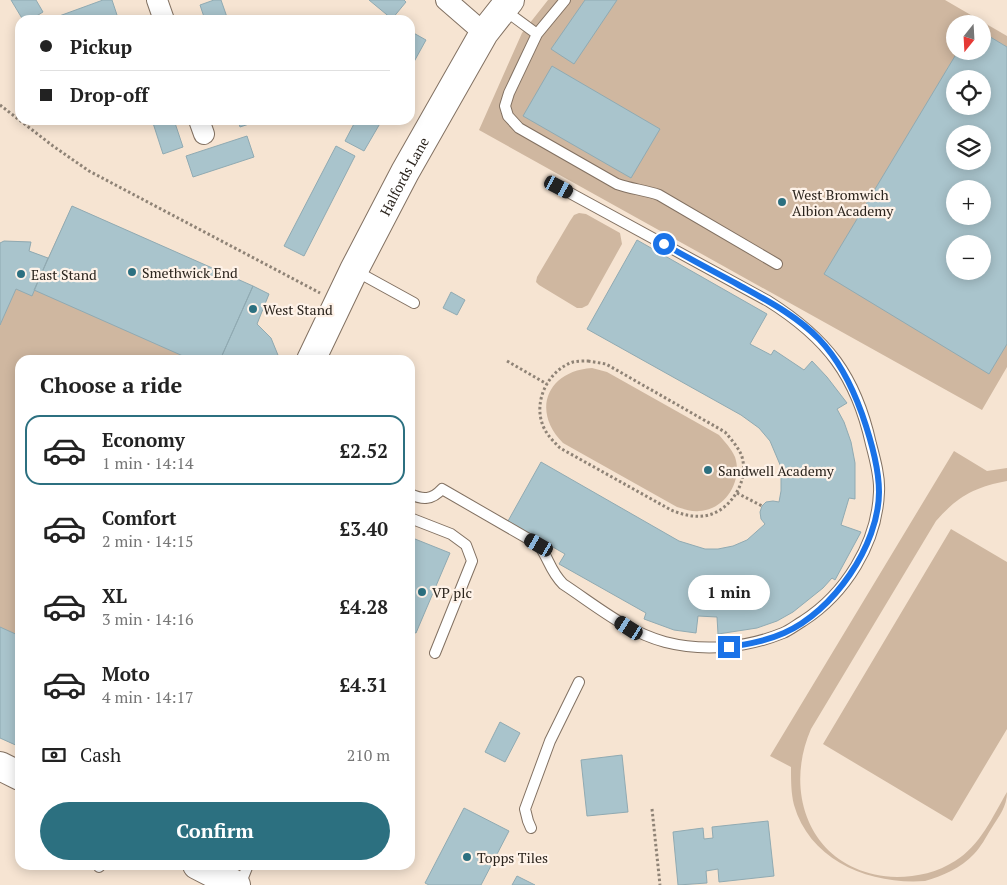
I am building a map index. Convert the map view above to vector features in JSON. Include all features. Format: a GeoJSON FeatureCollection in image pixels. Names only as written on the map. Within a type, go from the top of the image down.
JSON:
{"type":"FeatureCollection","features":[{"type":"Feature","properties":{"kind":"main road","name":"Halfords Lane"},"geometry":{"type":"LineString","coordinates":[[313,355],[354,270],[405,172],[484,32],[507,4]]}},
{"type":"Feature","properties":{"kind":"main road"},"geometry":{"type":"LineString","coordinates":[[207,870],[236,885]]}},
{"type":"Feature","properties":{"kind":"street"},"geometry":{"type":"LineString","coordinates":[[157,0],[162,15]]}},
{"type":"Feature","properties":{"kind":"street"},"geometry":{"type":"LineString","coordinates":[[446,0],[484,32]]}},
{"type":"Feature","properties":{"kind":"lane"},"geometry":{"type":"LineString","coordinates":[[565,0],[537,34],[509,93],[505,106],[508,116],[518,128],[617,184],[658,195],[777,264]]}},
{"type":"Feature","properties":{"kind":"lane"},"geometry":{"type":"LineString","coordinates":[[507,4],[537,34]]}},
{"type":"Feature","properties":{"kind":"lane"},"geometry":{"type":"LineString","coordinates":[[415,495],[427,499],[435,496],[442,489],[539,545],[546,554],[554,576],[629,628],[664,642],[693,647],[729,647],[757,642],[786,632],[812,615],[835,594],[853,572],[867,546],[875,517],[879,492],[875,460],[868,431],[856,396],[840,364],[818,339],[793,316],[559,187]]}},
{"type":"Feature","properties":{"kind":"lane"},"geometry":{"type":"LineString","coordinates":[[354,270],[414,304]]}},
{"type":"Feature","properties":{"kind":"lane"},"geometry":{"type":"LineString","coordinates":[[415,520],[451,534],[466,545],[472,561],[435,653]]}},
{"type":"Feature","properties":{"kind":"lane"},"geometry":{"type":"LineString","coordinates":[[531,828],[525,809],[550,741],[579,682]]}},
{"type":"Feature","properties":{"kind":"lane"},"geometry":{"type":"LineString","coordinates":[[240,885],[246,870]]}},
{"type":"Feature","properties":{"kind":"path"},"geometry":{"type":"LineString","coordinates":[[0,106],[15,117]]}},
{"type":"Feature","properties":{"kind":"path"},"geometry":{"type":"LineString","coordinates":[[25,125],[89,171],[338,303]]}},
{"type":"Feature","properties":{"kind":"path"},"geometry":{"type":"LineString","coordinates":[[507,361],[547,384]]}},
{"type":"Feature","properties":{"kind":"path"},"geometry":{"type":"LineString","coordinates":[[588,361],[606,364],[725,432],[741,455],[742,481],[736,493],[725,506],[712,514],[697,517],[682,515],[560,448],[550,438],[542,423],[540,410],[542,395],[547,384],[559,370],[573,362],[588,361]]}},
{"type":"Feature","properties":{"kind":"path"},"geometry":{"type":"LineString","coordinates":[[736,493],[762,506]]}},
{"type":"Feature","properties":{"kind":"path"},"geometry":{"type":"LineString","coordinates":[[652,809],[660,885]]}},
{"type":"Feature","properties":{"kind":"shaded area","name":"West Bromwich Albion Academy"},"geometry":{"type":"Polygon","coordinates":[[[548,0],[945,0],[971,15],[946,15],[946,60],[991,60],[991,27],[1007,36],[1007,367],[982,410],[479,130],[522,33],[548,0]]]}},
{"type":"Feature","properties":{"kind":"shaded area"},"geometry":{"type":"Polygon","coordinates":[[[72,206],[269,294],[257,324],[271,338],[278,355],[15,355],[15,745],[0,738],[0,243],[4,241],[31,242],[29,251],[48,258],[72,206]]]}},
{"type":"Feature","properties":{"kind":"shaded area"},"geometry":{"type":"Polygon","coordinates":[[[579,213],[586,214],[620,233],[622,244],[588,305],[582,308],[577,308],[536,282],[537,277],[570,221],[574,215],[579,213]]]}},
{"type":"Feature","properties":{"kind":"shaded area"},"geometry":{"type":"Polygon","coordinates":[[[592,368],[607,372],[719,435],[735,457],[737,466],[734,484],[724,500],[717,506],[699,511],[677,507],[563,443],[553,431],[548,418],[546,406],[549,395],[564,376],[592,368]]]}},
{"type":"Feature","properties":{"kind":"shaded area"},"geometry":{"type":"Polygon","coordinates":[[[954,451],[987,471],[1007,468],[1007,481],[986,486],[968,494],[952,505],[936,521],[811,729],[803,755],[800,781],[803,806],[812,828],[826,847],[845,863],[869,873],[905,877],[934,871],[964,855],[979,839],[1007,792],[1007,797],[1002,811],[977,851],[957,867],[945,874],[925,881],[884,879],[845,866],[828,855],[813,841],[802,825],[794,805],[791,767],[770,756],[954,451]]]}},
{"type":"Feature","properties":{"kind":"shaded area"},"geometry":{"type":"Polygon","coordinates":[[[951,529],[1007,562],[1007,729],[952,821],[823,744],[951,529]]]}},
{"type":"Feature","properties":{"kind":"building"},"geometry":{"type":"Polygon","coordinates":[[[11,0],[36,0],[43,12],[38,15],[20,15],[11,0]]]}},
{"type":"Feature","properties":{"kind":"building"},"geometry":{"type":"Polygon","coordinates":[[[103,0],[112,0],[117,15],[62,15],[103,0]]]}},
{"type":"Feature","properties":{"kind":"building"},"geometry":{"type":"Polygon","coordinates":[[[214,0],[221,0],[226,15],[203,15],[200,5],[214,0]]]}},
{"type":"Feature","properties":{"kind":"building"},"geometry":{"type":"Polygon","coordinates":[[[369,0],[404,0],[406,2],[395,15],[387,15],[369,0]]]}},
{"type":"Feature","properties":{"kind":"building"},"geometry":{"type":"Polygon","coordinates":[[[585,0],[617,0],[574,64],[551,49],[585,0]]]}},
{"type":"Feature","properties":{"kind":"building"},"geometry":{"type":"Polygon","coordinates":[[[415,34],[426,40],[415,60],[415,34]]]}},
{"type":"Feature","properties":{"kind":"building"},"geometry":{"type":"Polygon","coordinates":[[[991,37],[1007,47],[1007,344],[989,374],[824,274],[946,71],[946,115],[991,115],[991,70],[947,70],[953,60],[991,60],[991,37]]]}},
{"type":"Feature","properties":{"kind":"building"},"geometry":{"type":"Polygon","coordinates":[[[552,66],[660,129],[631,178],[523,116],[552,66]]]}},
{"type":"Feature","properties":{"kind":"building"},"geometry":{"type":"Polygon","coordinates":[[[154,125],[176,125],[183,147],[163,154],[154,125]]]}},
{"type":"Feature","properties":{"kind":"building"},"geometry":{"type":"Polygon","coordinates":[[[353,125],[379,125],[364,151],[345,141],[353,125]]]}},
{"type":"Feature","properties":{"kind":"building"},"geometry":{"type":"Polygon","coordinates":[[[247,136],[254,157],[193,177],[186,156],[247,136]]]}},
{"type":"Feature","properties":{"kind":"building"},"geometry":{"type":"Polygon","coordinates":[[[336,146],[355,156],[304,256],[284,246],[336,146]]]}},
{"type":"Feature","properties":{"kind":"building","name":"Smethwick End"},"geometry":{"type":"Polygon","coordinates":[[[72,206],[253,286],[222,355],[181,355],[34,290],[72,206]]]}},
{"type":"Feature","properties":{"kind":"building"},"geometry":{"type":"Polygon","coordinates":[[[637,240],[767,314],[750,344],[771,355],[774,350],[804,370],[812,361],[847,403],[837,409],[851,442],[855,463],[855,499],[849,498],[841,525],[861,532],[835,580],[832,578],[823,588],[793,612],[777,621],[757,628],[718,634],[717,617],[698,616],[696,633],[674,630],[644,619],[646,613],[559,564],[565,554],[508,521],[541,462],[679,541],[705,549],[733,546],[747,540],[765,524],[761,519],[760,512],[762,506],[766,502],[779,502],[781,467],[770,441],[759,428],[741,415],[587,329],[637,240]]]}},
{"type":"Feature","properties":{"kind":"building","name":"East Stand"},"geometry":{"type":"Polygon","coordinates":[[[4,241],[31,242],[29,251],[48,258],[32,296],[16,289],[0,325],[0,243],[4,241]]]}},
{"type":"Feature","properties":{"kind":"building","name":"West Stand"},"geometry":{"type":"Polygon","coordinates":[[[253,286],[269,294],[257,324],[271,338],[278,355],[222,355],[253,286]]]}},
{"type":"Feature","properties":{"kind":"building"},"geometry":{"type":"Polygon","coordinates":[[[451,292],[465,300],[457,315],[443,308],[451,292]]]}},
{"type":"Feature","properties":{"kind":"building","name":"VP plc"},"geometry":{"type":"Polygon","coordinates":[[[415,539],[450,553],[415,633],[415,539]]]}},
{"type":"Feature","properties":{"kind":"building"},"geometry":{"type":"Polygon","coordinates":[[[0,627],[15,634],[15,745],[0,738],[0,627]]]}},
{"type":"Feature","properties":{"kind":"building"},"geometry":{"type":"Polygon","coordinates":[[[500,722],[520,733],[505,762],[485,752],[500,722]]]}},
{"type":"Feature","properties":{"kind":"building"},"geometry":{"type":"Polygon","coordinates":[[[622,755],[628,812],[587,816],[581,760],[622,755]]]}},
{"type":"Feature","properties":{"kind":"building","name":"Topps Tiles"},"geometry":{"type":"Polygon","coordinates":[[[464,808],[509,831],[481,885],[429,885],[425,883],[464,808]]]}},
{"type":"Feature","properties":{"kind":"building"},"geometry":{"type":"Polygon","coordinates":[[[768,821],[774,876],[719,882],[718,869],[706,871],[707,883],[678,885],[673,832],[703,828],[704,839],[713,838],[712,827],[768,821]]]}},
{"type":"Feature","properties":{"kind":"building"},"geometry":{"type":"Polygon","coordinates":[[[517,876],[535,885],[512,885],[517,876]]]}},
{"type":"Feature","properties":{"kind":"place","name":"West Bromwich Albion Academy"},"geometry":{"type":"Point","coordinates":[782,202]}},
{"type":"Feature","properties":{"kind":"place","name":"Smethwick End"},"geometry":{"type":"Point","coordinates":[132,272]}},
{"type":"Feature","properties":{"kind":"place","name":"East Stand"},"geometry":{"type":"Point","coordinates":[21,274]}},
{"type":"Feature","properties":{"kind":"place","name":"West Stand"},"geometry":{"type":"Point","coordinates":[253,309]}},
{"type":"Feature","properties":{"kind":"place","name":"Sandwell Academy"},"geometry":{"type":"Point","coordinates":[708,470]}},
{"type":"Feature","properties":{"kind":"place","name":"VP plc"},"geometry":{"type":"Point","coordinates":[422,592]}},
{"type":"Feature","properties":{"kind":"place","name":"Topps Tiles"},"geometry":{"type":"Point","coordinates":[467,857]}},
{"type":"Feature","properties":{"kind":"route"},"geometry":{"type":"LineString","coordinates":[[664,244],[793,316],[818,339],[840,364],[856,396],[868,431],[875,460],[879,492],[875,517],[867,546],[853,572],[835,594],[812,615],[786,632],[757,642],[729,647]]}}]}
